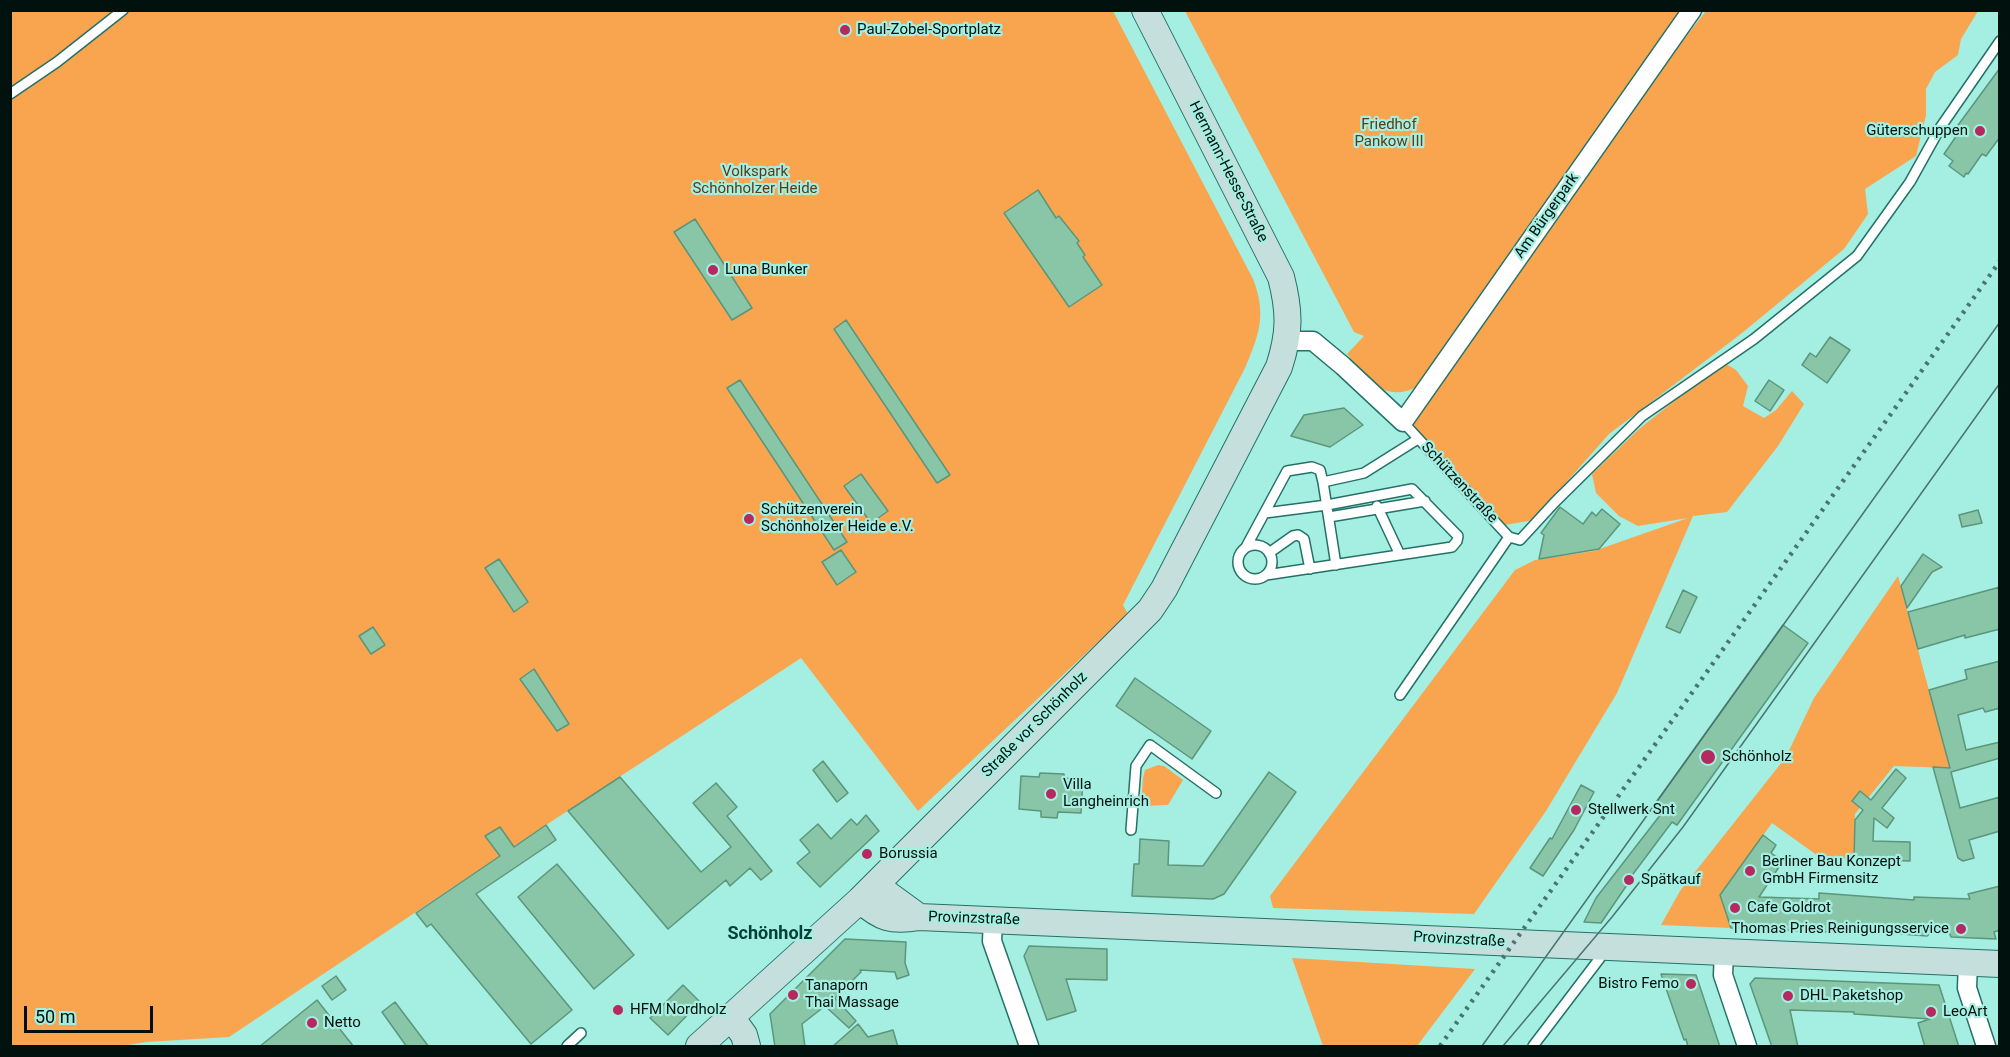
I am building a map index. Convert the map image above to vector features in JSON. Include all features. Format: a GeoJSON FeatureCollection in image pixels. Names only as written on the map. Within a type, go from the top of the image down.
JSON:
{"type":"FeatureCollection","features":[{"type":"Feature","properties":{"kind":"main road","name":"Hermann-Hesse-Straße"},"geometry":{"type":"LineString","coordinates":[[1145,10],[1281,277],[1288,315],[1287,341]]}},
{"type":"Feature","properties":{"kind":"main road","name":"Straße vor Schönholz"},"geometry":{"type":"LineString","coordinates":[[699,1047],[867,892],[1150,610],[1164,589],[1279,367],[1287,341]]}},
{"type":"Feature","properties":{"kind":"main road","name":"Provinzstraße"},"geometry":{"type":"LineString","coordinates":[[867,892],[882,916],[900,920],[919,917],[2000,964]]}},
{"type":"Feature","properties":{"kind":"main road"},"geometry":{"type":"LineString","coordinates":[[731,1017],[744,1035],[747,1047]]}},
{"type":"Feature","properties":{"kind":"street","name":"Am Bürgerpark"},"geometry":{"type":"LineString","coordinates":[[1402,422],[1692,10]]}},
{"type":"Feature","properties":{"kind":"street","name":"Schützenstraße"},"geometry":{"type":"LineString","coordinates":[[1287,341],[1313,341],[1402,422]]}},
{"type":"Feature","properties":{"kind":"street"},"geometry":{"type":"LineString","coordinates":[[993,920],[992,941],[1029,1047]]}},
{"type":"Feature","properties":{"kind":"street"},"geometry":{"type":"LineString","coordinates":[[1724,951],[1723,975],[1747,1047]]}},
{"type":"Feature","properties":{"kind":"street"},"geometry":{"type":"LineString","coordinates":[[1968,963],[1967,988],[1986,1047]]}},
{"type":"Feature","properties":{"kind":"lane"},"geometry":{"type":"LineString","coordinates":[[10,94],[57,62],[123,10]]}},
{"type":"Feature","properties":{"kind":"lane"},"geometry":{"type":"LineString","coordinates":[[1509,537],[1520,540],[1642,416],[1754,339],[1857,256],[1910,182],[1940,128],[2000,41]]}},
{"type":"Feature","properties":{"kind":"lane","name":"Schützenstraße"},"geometry":{"type":"LineString","coordinates":[[1400,695],[1509,537],[1402,422]]}},
{"type":"Feature","properties":{"kind":"lane"},"geometry":{"type":"LineString","coordinates":[[1323,482],[1364,473],[1418,439]]}},
{"type":"Feature","properties":{"kind":"lane"},"geometry":{"type":"LineString","coordinates":[[1265,513],[1327,505],[1412,489],[1458,536],[1452,547],[1250,579],[1241,572],[1239,556],[1287,471],[1312,467],[1320,470],[1327,505],[1336,565]]}},
{"type":"Feature","properties":{"kind":"lane"},"geometry":{"type":"LineString","coordinates":[[1372,497],[1400,555]]}},
{"type":"Feature","properties":{"kind":"lane"},"geometry":{"type":"LineString","coordinates":[[1329,517],[1425,501]]}},
{"type":"Feature","properties":{"kind":"lane"},"geometry":{"type":"LineString","coordinates":[[1269,553],[1298,535],[1304,539],[1310,569]]}},
{"type":"Feature","properties":{"kind":"lane"},"geometry":{"type":"LineString","coordinates":[[1246,547],[1262,546],[1269,553],[1271,567],[1266,575]]}},
{"type":"Feature","properties":{"kind":"lane"},"geometry":{"type":"LineString","coordinates":[[1131,830],[1136,766],[1150,745],[1216,793]]}},
{"type":"Feature","properties":{"kind":"lane"},"geometry":{"type":"LineString","coordinates":[[1533,1047],[1600,958],[1605,947]]}},
{"type":"Feature","properties":{"kind":"lane"},"geometry":{"type":"LineString","coordinates":[[567,1047],[581,1033]]}},
{"type":"Feature","properties":{"kind":"green space","name":"Volkspark Schönholzer Heide"},"geometry":{"type":"Polygon","coordinates":[[[10,11],[1113,11],[1253,279],[1260,303],[1260,325],[1245,368],[1123,605],[1128,614],[918,811],[801,658],[229,1037],[146,1042],[121,1046],[11,1046],[10,11]]]}},
{"type":"Feature","properties":{"kind":"green space","name":"Friedhof Pankow III"},"geometry":{"type":"Polygon","coordinates":[[[1185,11],[1683,11],[1421,385],[1397,392],[1388,391],[1371,381],[1347,354],[1364,336],[1354,332],[1185,11]]]}},
{"type":"Feature","properties":{"kind":"green space"},"geometry":{"type":"Polygon","coordinates":[[[1706,11],[1978,11],[1961,39],[1958,55],[1935,72],[1926,89],[1926,115],[1916,156],[1865,189],[1868,214],[1844,249],[1742,333],[1609,434],[1533,520],[1505,525],[1413,428],[1416,411],[1623,117],[1706,11]]]}},
{"type":"Feature","properties":{"kind":"green space"},"geometry":{"type":"Polygon","coordinates":[[[1726,364],[1736,370],[1748,386],[1743,406],[1764,418],[1776,410],[1792,391],[1804,404],[1778,446],[1727,512],[1693,516],[1617,693],[1546,811],[1474,914],[1273,908],[1270,896],[1515,570],[1535,560],[1594,551],[1688,518],[1638,526],[1619,516],[1596,493],[1592,474],[1639,429],[1701,380],[1726,364]]]}},
{"type":"Feature","properties":{"kind":"green space"},"geometry":{"type":"Polygon","coordinates":[[[1898,576],[1950,768],[1894,766],[1855,814],[1854,859],[1821,858],[1772,823],[1720,895],[1731,928],[1661,925],[1680,891],[1786,757],[1814,698],[1898,576]]]}},
{"type":"Feature","properties":{"kind":"green space"},"geometry":{"type":"Polygon","coordinates":[[[1158,765],[1164,766],[1183,780],[1168,805],[1141,806],[1145,770],[1158,765]]]}},
{"type":"Feature","properties":{"kind":"green space"},"geometry":{"type":"Polygon","coordinates":[[[1292,958],[1475,969],[1417,1046],[1323,1046],[1292,958]]]}},
{"type":"Feature","properties":{"kind":"building","name":"Güterschuppen"},"geometry":{"type":"Polygon","coordinates":[[[2000,68],[2000,137],[1986,156],[1982,154],[1964,177],[1949,166],[1953,161],[1944,154],[1957,135],[1953,132],[2000,68]]]}},
{"type":"Feature","properties":{"kind":"building"},"geometry":{"type":"Polygon","coordinates":[[[1038,190],[1056,218],[1059,216],[1079,241],[1077,243],[1085,255],[1083,257],[1102,285],[1069,307],[1004,213],[1038,190]]]}},
{"type":"Feature","properties":{"kind":"building","name":"Luna Bunker"},"geometry":{"type":"Polygon","coordinates":[[[695,219],[752,308],[732,320],[674,232],[695,219]]]}},
{"type":"Feature","properties":{"kind":"building"},"geometry":{"type":"Polygon","coordinates":[[[846,320],[950,475],[937,483],[834,329],[846,320]]]}},
{"type":"Feature","properties":{"kind":"building"},"geometry":{"type":"Polygon","coordinates":[[[1830,337],[1850,350],[1827,383],[1802,365],[1810,353],[1816,357],[1830,337]]]}},
{"type":"Feature","properties":{"kind":"building"},"geometry":{"type":"Polygon","coordinates":[[[740,380],[847,542],[834,550],[727,388],[740,380]]]}},
{"type":"Feature","properties":{"kind":"building"},"geometry":{"type":"Polygon","coordinates":[[[1769,380],[1784,390],[1770,411],[1755,401],[1769,380]]]}},
{"type":"Feature","properties":{"kind":"building"},"geometry":{"type":"Polygon","coordinates":[[[1344,408],[1363,425],[1330,447],[1291,436],[1304,415],[1344,408]]]}},
{"type":"Feature","properties":{"kind":"building"},"geometry":{"type":"Polygon","coordinates":[[[861,474],[888,511],[871,523],[844,486],[861,474]]]}},
{"type":"Feature","properties":{"kind":"building"},"geometry":{"type":"Polygon","coordinates":[[[1560,507],[1583,524],[1592,512],[1596,516],[1602,509],[1620,524],[1599,549],[1539,559],[1544,535],[1541,533],[1560,507]]]}},
{"type":"Feature","properties":{"kind":"building"},"geometry":{"type":"Polygon","coordinates":[[[1978,510],[1982,523],[1962,527],[1959,515],[1978,510]]]}},
{"type":"Feature","properties":{"kind":"building"},"geometry":{"type":"Polygon","coordinates":[[[841,550],[856,572],[837,585],[822,562],[841,550]]]}},
{"type":"Feature","properties":{"kind":"building"},"geometry":{"type":"Polygon","coordinates":[[[1923,554],[1942,567],[1932,572],[1907,608],[1901,586],[1923,554]]]}},
{"type":"Feature","properties":{"kind":"building"},"geometry":{"type":"Polygon","coordinates":[[[499,559],[528,602],[514,612],[485,568],[499,559]]]}},
{"type":"Feature","properties":{"kind":"building"},"geometry":{"type":"Polygon","coordinates":[[[2000,587],[2000,629],[1965,638],[1965,635],[1918,649],[1908,612],[2000,587]]]}},
{"type":"Feature","properties":{"kind":"building"},"geometry":{"type":"Polygon","coordinates":[[[1683,590],[1697,597],[1680,633],[1666,627],[1683,590]]]}},
{"type":"Feature","properties":{"kind":"building"},"geometry":{"type":"Polygon","coordinates":[[[1783,625],[1808,643],[1677,825],[1672,822],[1630,878],[1601,923],[1584,922],[1596,898],[1661,814],[1652,808],[1783,625]]]}},
{"type":"Feature","properties":{"kind":"building"},"geometry":{"type":"Polygon","coordinates":[[[373,627],[385,645],[371,654],[359,636],[373,627]]]}},
{"type":"Feature","properties":{"kind":"building"},"geometry":{"type":"Polygon","coordinates":[[[2000,661],[2000,708],[1985,712],[1983,708],[1958,715],[1966,750],[2000,742],[2000,758],[1951,772],[1960,808],[2000,797],[2000,831],[1969,840],[1974,858],[1963,861],[1958,858],[1933,767],[1950,768],[1929,690],[1967,679],[1965,670],[2000,661]]]}},
{"type":"Feature","properties":{"kind":"building"},"geometry":{"type":"Polygon","coordinates":[[[534,669],[569,724],[557,731],[520,679],[534,669]]]}},
{"type":"Feature","properties":{"kind":"building"},"geometry":{"type":"Polygon","coordinates":[[[1135,678],[1211,731],[1192,759],[1116,706],[1135,678]]]}},
{"type":"Feature","properties":{"kind":"building"},"geometry":{"type":"Polygon","coordinates":[[[823,761],[848,793],[837,802],[813,770],[823,761]]]}},
{"type":"Feature","properties":{"kind":"building"},"geometry":{"type":"Polygon","coordinates":[[[1896,769],[1906,778],[1882,808],[1894,818],[1887,828],[1874,818],[1873,841],[1910,842],[1910,861],[1854,859],[1855,820],[1863,810],[1852,801],[1860,791],[1871,800],[1896,769]]]}},
{"type":"Feature","properties":{"kind":"building"},"geometry":{"type":"Polygon","coordinates":[[[1269,772],[1296,792],[1224,894],[1213,899],[1132,896],[1134,864],[1139,864],[1140,839],[1169,841],[1168,865],[1203,866],[1269,772]]]}},
{"type":"Feature","properties":{"kind":"building","name":"Villa Langheinrich"},"geometry":{"type":"Polygon","coordinates":[[[1040,773],[1064,774],[1064,778],[1083,779],[1081,813],[1058,812],[1057,818],[1041,817],[1041,811],[1019,809],[1021,776],[1039,777],[1040,773]]]}},
{"type":"Feature","properties":{"kind":"building"},"geometry":{"type":"Polygon","coordinates":[[[620,777],[701,872],[731,847],[693,803],[716,783],[737,807],[727,816],[772,871],[761,880],[750,868],[730,886],[726,880],[668,929],[568,811],[620,777]]]}},
{"type":"Feature","properties":{"kind":"building"},"geometry":{"type":"Polygon","coordinates":[[[1581,785],[1594,792],[1574,830],[1543,876],[1530,868],[1550,838],[1552,839],[1581,785]]]}},
{"type":"Feature","properties":{"kind":"building"},"geometry":{"type":"Polygon","coordinates":[[[866,815],[879,831],[820,887],[797,863],[810,852],[800,840],[818,824],[831,839],[851,819],[857,825],[866,815]]]}},
{"type":"Feature","properties":{"kind":"building"},"geometry":{"type":"Polygon","coordinates":[[[546,825],[556,840],[476,894],[572,1010],[531,1044],[431,924],[427,927],[416,913],[500,856],[485,836],[500,827],[514,847],[546,825]]]}},
{"type":"Feature","properties":{"kind":"building"},"geometry":{"type":"Polygon","coordinates":[[[1763,835],[1776,845],[1771,853],[1783,861],[1759,897],[1819,899],[1819,893],[1914,900],[1914,897],[1970,899],[1968,894],[2000,886],[2000,930],[1994,932],[1996,939],[1951,937],[1949,932],[1932,932],[1927,936],[1876,932],[1876,934],[1855,933],[1855,929],[1828,928],[1828,932],[1731,928],[1720,895],[1763,835]]]}},
{"type":"Feature","properties":{"kind":"building"},"geometry":{"type":"Polygon","coordinates":[[[557,864],[634,955],[594,989],[518,897],[557,864]]]}},
{"type":"Feature","properties":{"kind":"building"},"geometry":{"type":"Polygon","coordinates":[[[845,939],[906,942],[905,963],[909,975],[897,979],[895,972],[860,970],[861,972],[835,998],[856,1021],[849,1028],[825,1006],[802,1024],[805,1047],[775,1047],[770,1014],[845,939]]]}},
{"type":"Feature","properties":{"kind":"building"},"geometry":{"type":"Polygon","coordinates":[[[1029,946],[1107,949],[1107,980],[1066,979],[1076,1011],[1047,1020],[1024,956],[1029,946]]]}},
{"type":"Feature","properties":{"kind":"building"},"geometry":{"type":"Polygon","coordinates":[[[1661,974],[1696,975],[1720,1047],[1688,1047],[1661,974]]]}},
{"type":"Feature","properties":{"kind":"building"},"geometry":{"type":"Polygon","coordinates":[[[336,976],[346,990],[332,1000],[322,986],[336,976]]]}},
{"type":"Feature","properties":{"kind":"building"},"geometry":{"type":"Polygon","coordinates":[[[1755,978],[1939,985],[1959,1047],[1925,1047],[1918,1023],[1930,1019],[1854,1014],[1854,1012],[1790,1010],[1798,1047],[1772,1047],[1750,984],[1755,978]]]}},
{"type":"Feature","properties":{"kind":"building"},"geometry":{"type":"Polygon","coordinates":[[[683,985],[700,1002],[668,1035],[650,1018],[683,985]]]}},
{"type":"Feature","properties":{"kind":"building","name":"Netto"},"geometry":{"type":"Polygon","coordinates":[[[317,1000],[354,1047],[259,1047],[317,1000]]]}},
{"type":"Feature","properties":{"kind":"building"},"geometry":{"type":"Polygon","coordinates":[[[395,1002],[429,1047],[407,1047],[382,1012],[395,1002]]]}},
{"type":"Feature","properties":{"kind":"building"},"geometry":{"type":"Polygon","coordinates":[[[858,1024],[868,1037],[893,1030],[898,1047],[832,1047],[858,1024]]]}},
{"type":"Feature","properties":{"kind":"tram line"},"geometry":{"type":"LineString","coordinates":[[1482,1046],[2000,322]]}},
{"type":"Feature","properties":{"kind":"tram line"},"geometry":{"type":"LineString","coordinates":[[1503,1046],[1612,917],[1683,827],[2000,383]]}},
{"type":"Feature","properties":{"kind":"railway"},"geometry":{"type":"LineString","coordinates":[[1440,1046],[2000,261]]}},
{"type":"Feature","properties":{"kind":"place","name":"Paul-Zobel-Sportplatz"},"geometry":{"type":"Point","coordinates":[845,30]}},
{"type":"Feature","properties":{"kind":"place","name":"Güterschuppen"},"geometry":{"type":"Point","coordinates":[1980,131]}},
{"type":"Feature","properties":{"kind":"place","name":"Luna Bunker"},"geometry":{"type":"Point","coordinates":[713,270]}},
{"type":"Feature","properties":{"kind":"place","name":"Schützenverein Schönholzer Heide e.V."},"geometry":{"type":"Point","coordinates":[749,519]}},
{"type":"Feature","properties":{"kind":"place","name":"Schönholz"},"geometry":{"type":"Point","coordinates":[1708,757]}},
{"type":"Feature","properties":{"kind":"place","name":"Villa Langheinrich"},"geometry":{"type":"Point","coordinates":[1051,794]}},
{"type":"Feature","properties":{"kind":"place","name":"Stellwerk Snt"},"geometry":{"type":"Point","coordinates":[1576,810]}},
{"type":"Feature","properties":{"kind":"place","name":"Borussia"},"geometry":{"type":"Point","coordinates":[867,854]}},
{"type":"Feature","properties":{"kind":"place","name":"Berliner Bau Konzept GmbH Firmensitz"},"geometry":{"type":"Point","coordinates":[1750,871]}},
{"type":"Feature","properties":{"kind":"place","name":"Spätkauf"},"geometry":{"type":"Point","coordinates":[1629,880]}},
{"type":"Feature","properties":{"kind":"place","name":"Cafe Goldrot"},"geometry":{"type":"Point","coordinates":[1735,908]}},
{"type":"Feature","properties":{"kind":"place","name":"Thomas Pries Reinigungsservice"},"geometry":{"type":"Point","coordinates":[1961,929]}},
{"type":"Feature","properties":{"kind":"place","name":"Bistro Femo"},"geometry":{"type":"Point","coordinates":[1691,984]}},
{"type":"Feature","properties":{"kind":"place","name":"Tanaporn Thai Massage"},"geometry":{"type":"Point","coordinates":[793,995]}},
{"type":"Feature","properties":{"kind":"place","name":"DHL Paketshop"},"geometry":{"type":"Point","coordinates":[1788,996]}},
{"type":"Feature","properties":{"kind":"place","name":"HFM Nordholz"},"geometry":{"type":"Point","coordinates":[618,1010]}},
{"type":"Feature","properties":{"kind":"place","name":"LeoArt"},"geometry":{"type":"Point","coordinates":[1931,1012]}},
{"type":"Feature","properties":{"kind":"place","name":"Netto"},"geometry":{"type":"Point","coordinates":[312,1023]}},
{"type":"Feature","properties":{"kind":"district","name":"Schönholz"},"geometry":{"type":"Point","coordinates":[770,934]}}]}
